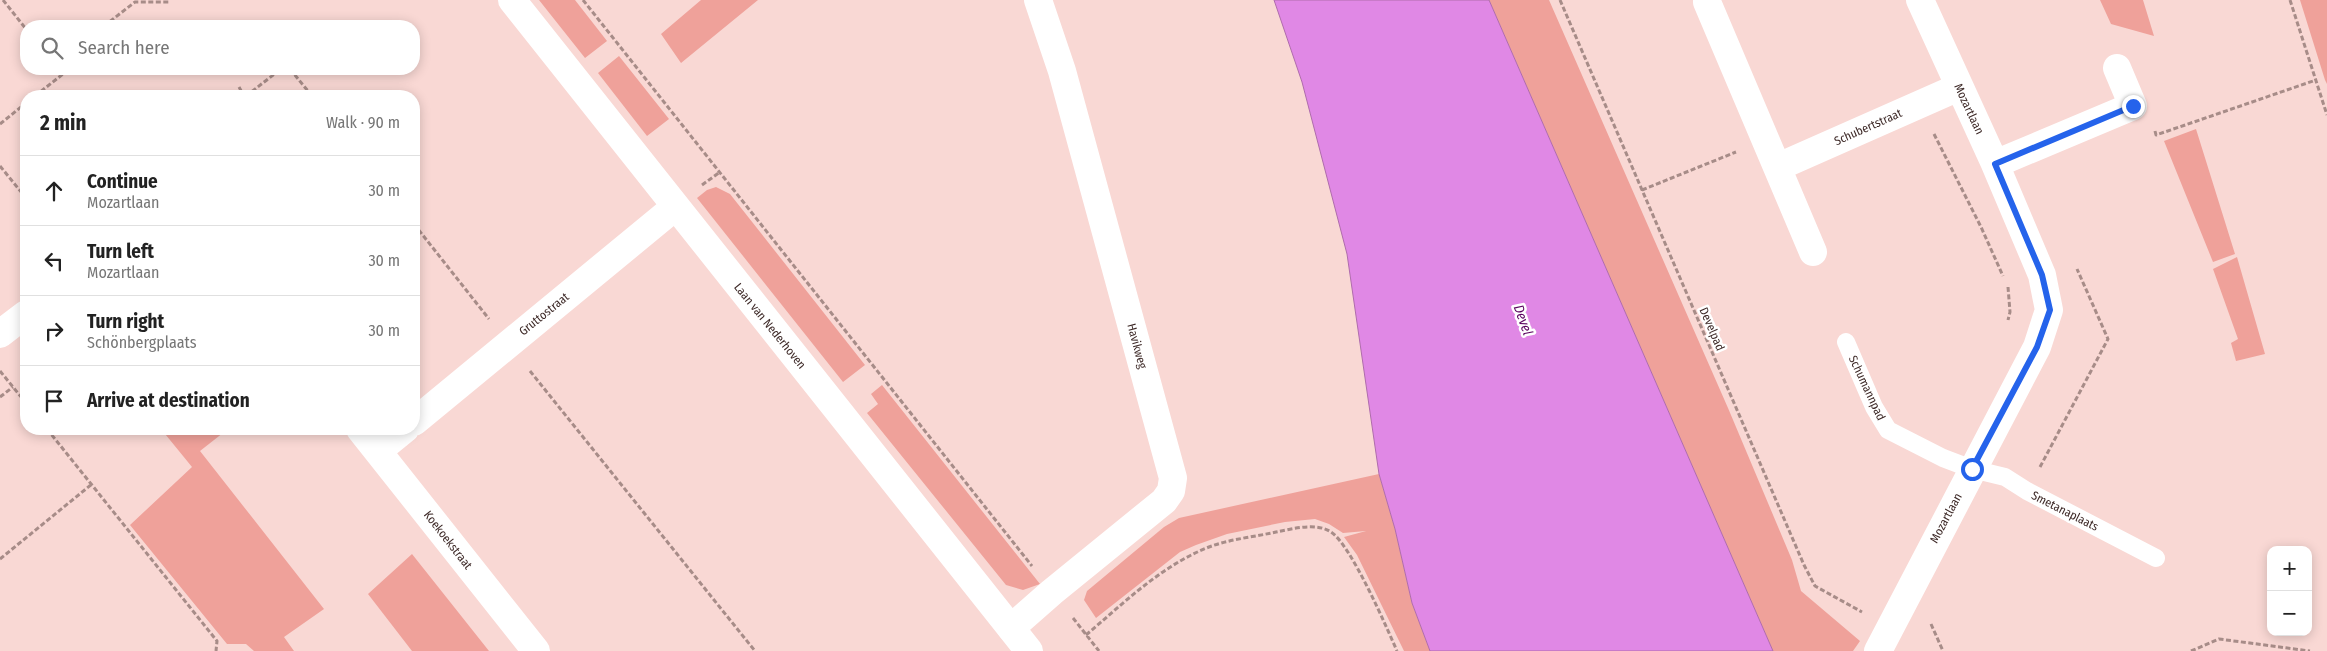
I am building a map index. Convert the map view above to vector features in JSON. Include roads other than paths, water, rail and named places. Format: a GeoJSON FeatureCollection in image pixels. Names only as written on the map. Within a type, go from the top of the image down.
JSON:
{"type":"FeatureCollection","features":[{"type":"Feature","properties":{"kind":"street","name":"Laan van Nederhoven"},"geometry":{"type":"LineString","coordinates":[[512,0],[1029,651]]}},
{"type":"Feature","properties":{"kind":"street","name":"Havikweg"},"geometry":{"type":"LineString","coordinates":[[1011,628],[1052,592],[1164,501],[1171,491],[1173,478],[1062,71],[1038,0]]}},
{"type":"Feature","properties":{"kind":"street","name":"Mozartlaan"},"geometry":{"type":"LineString","coordinates":[[1878,651],[2037,347],[2050,310],[2042,275],[1995,164],[1920,0]]}},
{"type":"Feature","properties":{"kind":"street"},"geometry":{"type":"LineString","coordinates":[[1707,2],[1813,252]]}},
{"type":"Feature","properties":{"kind":"street"},"geometry":{"type":"LineString","coordinates":[[1995,164],[2133,106],[2117,68]]}},
{"type":"Feature","properties":{"kind":"street","name":"Schubertstraat"},"geometry":{"type":"LineString","coordinates":[[1778,167],[1959,87]]}},
{"type":"Feature","properties":{"kind":"street","name":"Gruttostraat"},"geometry":{"type":"LineString","coordinates":[[420,417],[675,207]]}},
{"type":"Feature","properties":{"kind":"street"},"geometry":{"type":"LineString","coordinates":[[0,334],[20,319]]}},
{"type":"Feature","properties":{"kind":"street","name":"Koekoekstraat"},"geometry":{"type":"LineString","coordinates":[[365,435],[536,651]]}},
{"type":"Feature","properties":{"kind":"street"},"geometry":{"type":"LineString","coordinates":[[378,451],[398,435]]}},
{"type":"Feature","properties":{"kind":"lane","name":"Schumannpad"},"geometry":{"type":"LineString","coordinates":[[1846,342],[1874,408],[1888,430],[1943,458],[1972,469]]}},
{"type":"Feature","properties":{"kind":"lane","name":"Smetanaplaats"},"geometry":{"type":"LineString","coordinates":[[1972,469],[2005,477],[2027,491],[2156,558]]}},
{"type":"Feature","properties":{"kind":"water","name":"Devel"},"geometry":{"type":"Polygon","coordinates":[[[1274,0],[1489,0],[1773,651],[1430,651],[1412,603],[1395,529],[1379,474],[1347,254],[1302,82],[1274,0]]]}}]}
